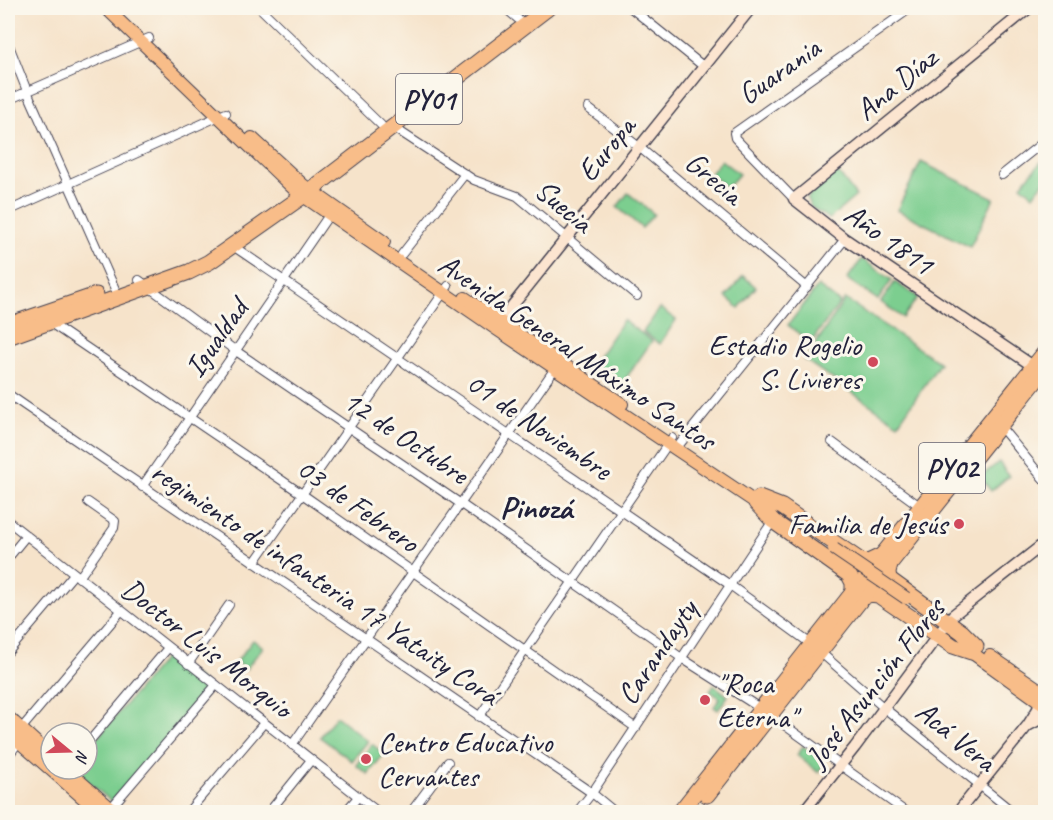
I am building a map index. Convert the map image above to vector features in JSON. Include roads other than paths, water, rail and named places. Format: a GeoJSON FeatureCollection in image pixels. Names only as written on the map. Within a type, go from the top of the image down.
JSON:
{"type":"FeatureCollection","features":[{"type":"Feature","properties":{"kind":"highway","name":"PY01"},"geometry":{"type":"LineString","coordinates":[[387,126],[534,8]]}},
{"type":"Feature","properties":{"kind":"highway","name":"PY01"},"geometry":{"type":"LineString","coordinates":[[8,337],[45,319],[143,284],[200,267],[233,246],[387,126],[548,8]]}},
{"type":"Feature","properties":{"kind":"highway","name":"PY01"},"geometry":{"type":"LineString","coordinates":[[143,284],[191,261],[303,191]]}},
{"type":"Feature","properties":{"kind":"highway","name":"PY01"},"geometry":{"type":"LineString","coordinates":[[8,325],[45,319]]}},
{"type":"Feature","properties":{"kind":"highway","name":"PY02"},"geometry":{"type":"LineString","coordinates":[[881,566],[1039,367],[1046,351]]}},
{"type":"Feature","properties":{"kind":"highway","name":"PY02"},"geometry":{"type":"LineString","coordinates":[[881,566],[921,507],[996,422]]}},
{"type":"Feature","properties":{"kind":"highway"},"geometry":{"type":"LineString","coordinates":[[758,501],[782,507],[861,561],[881,566],[888,572],[889,579],[944,629],[953,646],[973,649]]}},
{"type":"Feature","properties":{"kind":"highway"},"geometry":{"type":"LineString","coordinates":[[758,501],[775,519],[849,575],[853,583],[861,590],[878,595],[944,629]]}},
{"type":"Feature","properties":{"kind":"highway"},"geometry":{"type":"LineString","coordinates":[[686,812],[861,590]]}},
{"type":"Feature","properties":{"kind":"main road","name":"Avenida General Máximo Santos"},"geometry":{"type":"LineString","coordinates":[[106,8],[145,40],[329,215],[500,321],[557,364]]}},
{"type":"Feature","properties":{"kind":"main road","name":"Avenida General Máximo Santos"},"geometry":{"type":"LineString","coordinates":[[118,8],[145,40]]}},
{"type":"Feature","properties":{"kind":"main road","name":"Avenida General Máximo Santos"},"geometry":{"type":"LineString","coordinates":[[303,191],[402,254],[446,289],[944,629]]}},
{"type":"Feature","properties":{"kind":"main road","name":"Avenida General Máximo Santos"},"geometry":{"type":"LineString","coordinates":[[775,519],[794,525]]}},
{"type":"Feature","properties":{"kind":"main road"},"geometry":{"type":"LineString","coordinates":[[973,649],[1043,698]]}},
{"type":"Feature","properties":{"kind":"main road"},"geometry":{"type":"LineString","coordinates":[[8,717],[20,735],[39,751]]}},
{"type":"Feature","properties":{"kind":"main road"},"geometry":{"type":"LineString","coordinates":[[8,732],[20,735],[39,748]]}},
{"type":"Feature","properties":{"kind":"main road"},"geometry":{"type":"LineString","coordinates":[[73,781],[108,812]]}},
{"type":"Feature","properties":{"kind":"street","name":"Suecia"},"geometry":{"type":"LineString","coordinates":[[260,8],[387,126],[482,185],[517,196],[637,296]]}},
{"type":"Feature","properties":{"kind":"street"},"geometry":{"type":"LineString","coordinates":[[504,8],[518,19]]}},
{"type":"Feature","properties":{"kind":"street"},"geometry":{"type":"LineString","coordinates":[[631,8],[703,66]]}},
{"type":"Feature","properties":{"kind":"street","name":"Europa"},"geometry":{"type":"LineString","coordinates":[[500,321],[751,8]]}},
{"type":"Feature","properties":{"kind":"street","name":"Guarania"},"geometry":{"type":"LineString","coordinates":[[734,133],[911,8]]}},
{"type":"Feature","properties":{"kind":"street","name":"Ana Díaz"},"geometry":{"type":"LineString","coordinates":[[794,199],[1029,8]]}},
{"type":"Feature","properties":{"kind":"street"},"geometry":{"type":"LineString","coordinates":[[8,100],[145,40]]}},
{"type":"Feature","properties":{"kind":"street"},"geometry":{"type":"LineString","coordinates":[[8,43],[27,92],[117,293]]}},
{"type":"Feature","properties":{"kind":"street","name":"Grecia"},"geometry":{"type":"LineString","coordinates":[[588,108],[639,147],[807,287]]}},
{"type":"Feature","properties":{"kind":"street"},"geometry":{"type":"LineString","coordinates":[[8,211],[223,115]]}},
{"type":"Feature","properties":{"kind":"street","name":"Año 1811"},"geometry":{"type":"LineString","coordinates":[[734,133],[735,138],[794,199],[845,239],[1039,367]]}},
{"type":"Feature","properties":{"kind":"street"},"geometry":{"type":"LineString","coordinates":[[1002,175],[1046,140]]}},
{"type":"Feature","properties":{"kind":"street"},"geometry":{"type":"LineString","coordinates":[[402,254],[465,174]]}},
{"type":"Feature","properties":{"kind":"street","name":"Igualdad"},"geometry":{"type":"LineString","coordinates":[[142,487],[329,215]]}},
{"type":"Feature","properties":{"kind":"street"},"geometry":{"type":"LineString","coordinates":[[479,717],[621,512],[674,444],[845,239]]}},
{"type":"Feature","properties":{"kind":"street","name":"01 de Noviembre"},"geometry":{"type":"LineString","coordinates":[[233,246],[730,585],[815,648]]}},
{"type":"Feature","properties":{"kind":"street","name":"12 de Octubre"},"geometry":{"type":"LineString","coordinates":[[143,284],[236,351],[350,427],[683,659],[766,713],[906,813]]}},
{"type":"Feature","properties":{"kind":"street"},"geometry":{"type":"LineString","coordinates":[[254,563],[446,289]]}},
{"type":"Feature","properties":{"kind":"street","name":"03 de Febrero"},"geometry":{"type":"LineString","coordinates":[[45,319],[302,494],[636,728]]}},
{"type":"Feature","properties":{"kind":"street"},"geometry":{"type":"LineString","coordinates":[[292,745],[510,435],[557,364]]}},
{"type":"Feature","properties":{"kind":"street","name":"regimiento de infanteria 17 Yataity Corá"},"geometry":{"type":"LineString","coordinates":[[8,394],[366,641],[592,793],[615,813]]}},
{"type":"Feature","properties":{"kind":"street"},"geometry":{"type":"LineString","coordinates":[[996,422],[1046,482]]}},
{"type":"Feature","properties":{"kind":"street"},"geometry":{"type":"LineString","coordinates":[[832,442],[921,507]]}},
{"type":"Feature","properties":{"kind":"street"},"geometry":{"type":"LineString","coordinates":[[8,652],[111,534],[115,521],[88,502]]}},
{"type":"Feature","properties":{"kind":"street","name":"Carandayty"},"geometry":{"type":"LineString","coordinates":[[577,813],[683,659],[775,519]]}},
{"type":"Feature","properties":{"kind":"street","name":"Doctor Luis Morquio"},"geometry":{"type":"LineString","coordinates":[[8,521],[378,813]]}},
{"type":"Feature","properties":{"kind":"street"},"geometry":{"type":"LineString","coordinates":[[8,558],[26,536]]}},
{"type":"Feature","properties":{"kind":"street","name":"José Asunción Flores"},"geometry":{"type":"LineString","coordinates":[[803,813],[953,615],[1046,543]]}},
{"type":"Feature","properties":{"kind":"street"},"geometry":{"type":"LineString","coordinates":[[188,664],[229,605]]}},
{"type":"Feature","properties":{"kind":"street"},"geometry":{"type":"LineString","coordinates":[[8,756],[20,735],[121,611]]}},
{"type":"Feature","properties":{"kind":"street"},"geometry":{"type":"LineString","coordinates":[[99,730],[168,648]]}},
{"type":"Feature","properties":{"kind":"street","name":"Acá Vera"},"geometry":{"type":"LineString","coordinates":[[815,648],[1013,813]]}},
{"type":"Feature","properties":{"kind":"street"},"geometry":{"type":"LineString","coordinates":[[108,812],[216,685]]}},
{"type":"Feature","properties":{"kind":"street"},"geometry":{"type":"LineString","coordinates":[[958,813],[1028,725],[1043,698]]}},
{"type":"Feature","properties":{"kind":"street"},"geometry":{"type":"LineString","coordinates":[[1028,725],[1046,716]]}},
{"type":"Feature","properties":{"kind":"street"},"geometry":{"type":"LineString","coordinates":[[188,813],[264,723]]}},
{"type":"Feature","properties":{"kind":"street"},"geometry":{"type":"LineString","coordinates":[[269,813],[311,760]]}},
{"type":"Feature","properties":{"kind":"street"},"geometry":{"type":"LineString","coordinates":[[411,813],[448,762]]}},
{"type":"Feature","properties":{"kind":"street"},"geometry":{"type":"LineString","coordinates":[[345,813],[358,797]]}},
{"type":"Feature","properties":{"kind":"place","name":"Estadio Rogelio S. Livieres"},"geometry":{"type":"Point","coordinates":[873,362]}},
{"type":"Feature","properties":{"kind":"place","name":"Familia de Jesús"},"geometry":{"type":"Point","coordinates":[959,524]}},
{"type":"Feature","properties":{"kind":"place","name":"\"Roca Eterna\""},"geometry":{"type":"Point","coordinates":[705,700]}},
{"type":"Feature","properties":{"kind":"place","name":"Centro Educativo Cervantes"},"geometry":{"type":"Point","coordinates":[366,759]}},
{"type":"Feature","properties":{"kind":"district","name":"Pinozá"},"geometry":{"type":"Point","coordinates":[536,507]}}]}
